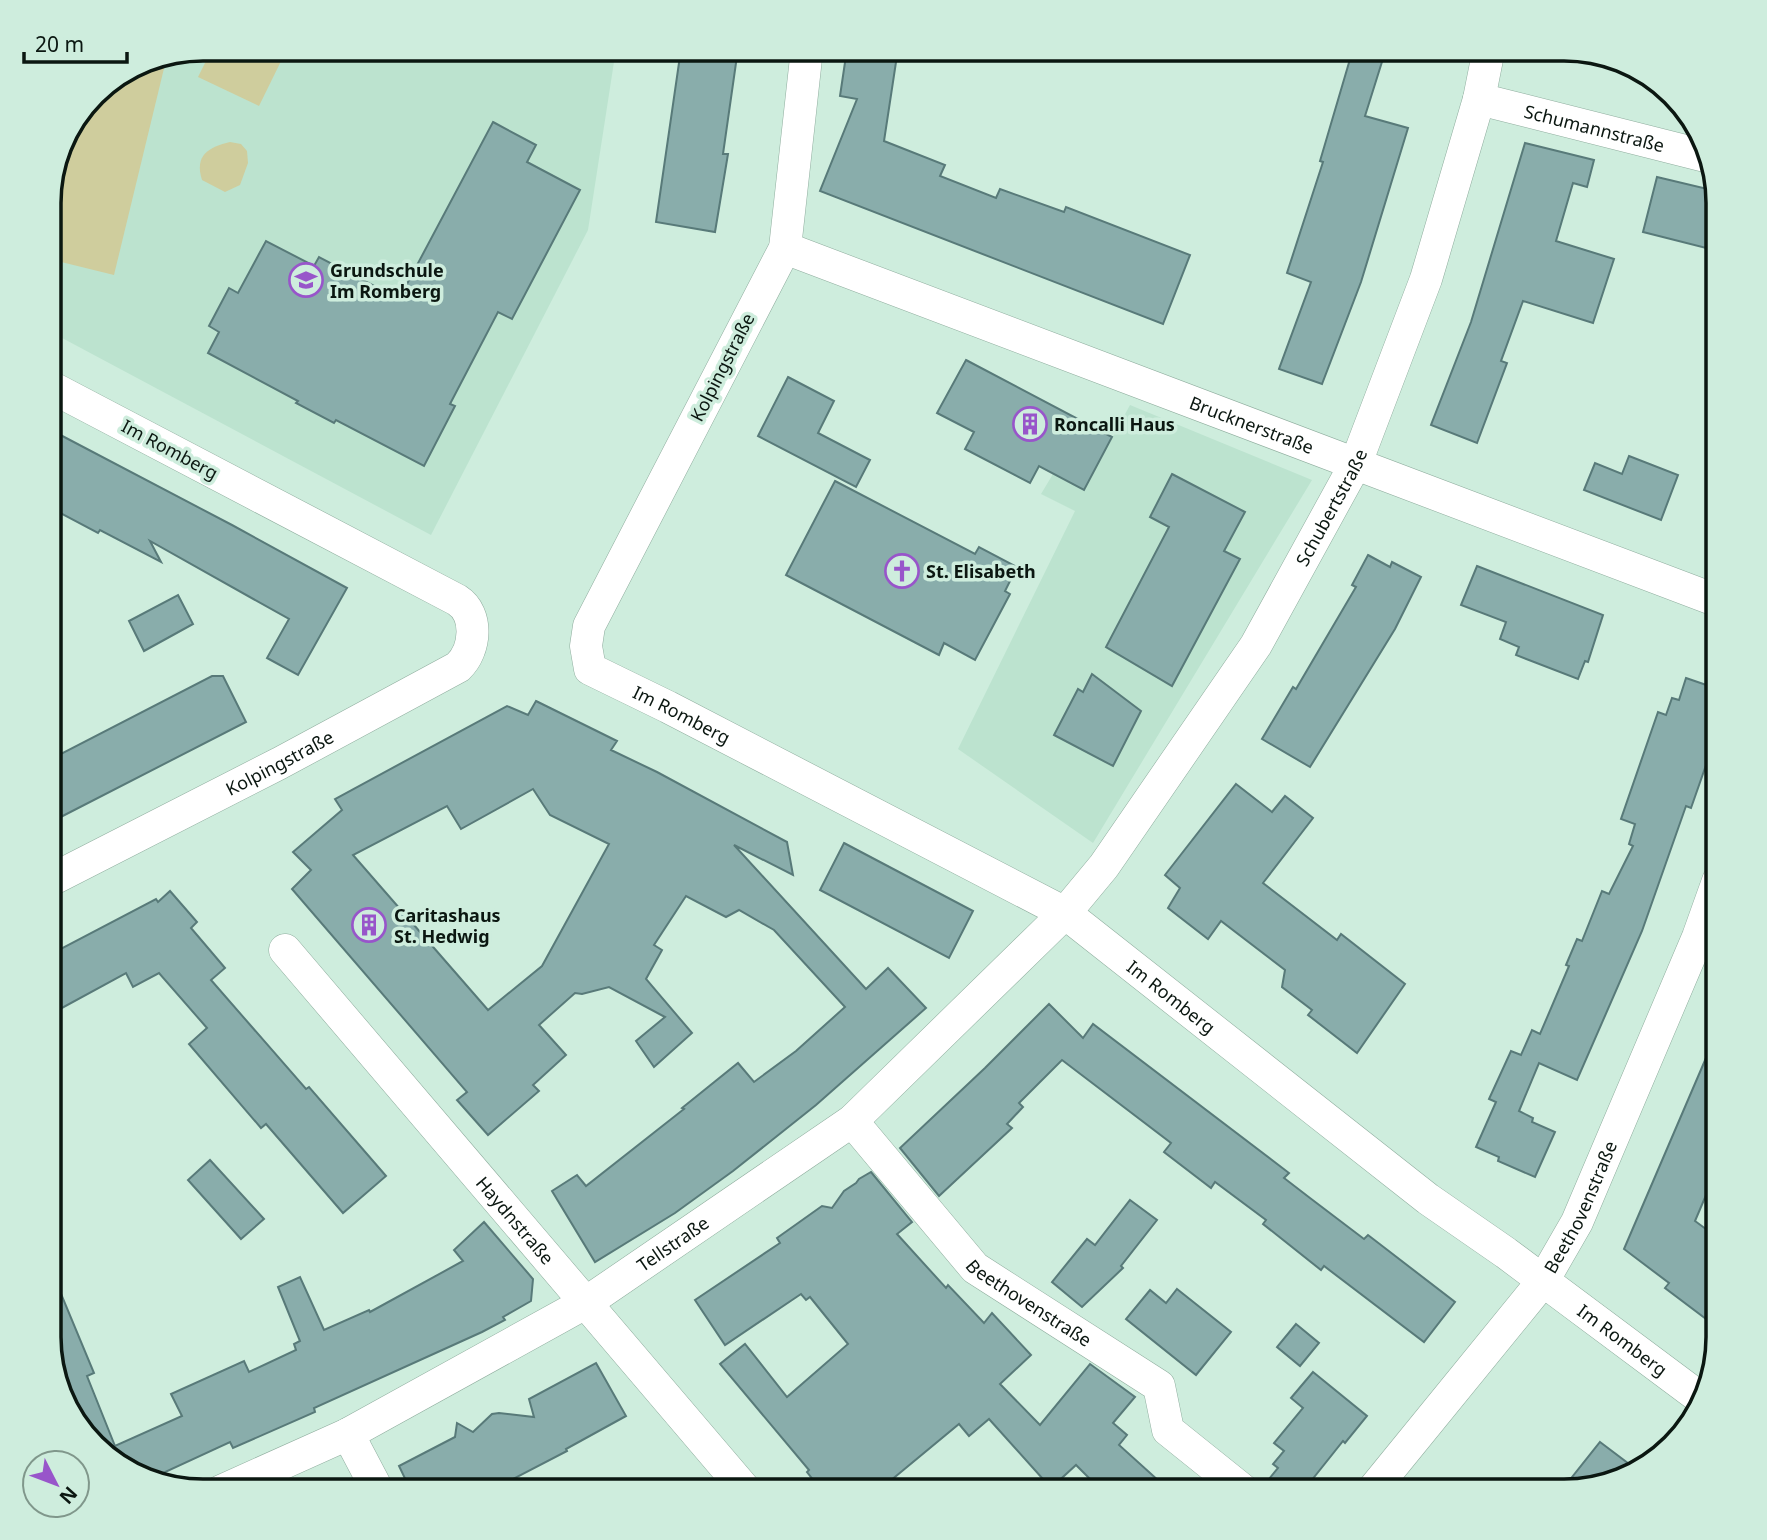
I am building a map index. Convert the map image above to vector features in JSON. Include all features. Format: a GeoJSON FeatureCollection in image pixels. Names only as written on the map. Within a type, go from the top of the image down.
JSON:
{"type":"FeatureCollection","features":[{"type":"Feature","properties":{"kind":"street","name":"Schubertstraße"},"geometry":{"type":"LineString","coordinates":[[1065,913],[1104,866],[1256,645],[1356,463],[1426,279],[1479,99],[1487,61]]}},
{"type":"Feature","properties":{"kind":"street","name":"Kolpingstraße"},"geometry":{"type":"LineString","coordinates":[[590,669],[586,646],[589,626],[729,351],[785,248],[806,62]]}},
{"type":"Feature","properties":{"kind":"street","name":"Schumannstraße"},"geometry":{"type":"LineString","coordinates":[[1479,99],[1697,154]]}},
{"type":"Feature","properties":{"kind":"street","name":"Brucknerstraße"},"geometry":{"type":"LineString","coordinates":[[785,248],[1705,596]]}},
{"type":"Feature","properties":{"kind":"street","name":"Im Romberg"},"geometry":{"type":"LineString","coordinates":[[62,393],[457,600],[466,606],[470,617]]}},
{"type":"Feature","properties":{"kind":"street","name":"Kolpingstraße"},"geometry":{"type":"LineString","coordinates":[[62,874],[280,763],[458,667],[467,658],[472,643],[470,617]]}},
{"type":"Feature","properties":{"kind":"street","name":"Im Romberg"},"geometry":{"type":"LineString","coordinates":[[590,669],[1065,913],[1428,1199],[1694,1394]]}},
{"type":"Feature","properties":{"kind":"street","name":"Tellstraße"},"geometry":{"type":"LineString","coordinates":[[248,1479],[348,1434],[587,1303],[852,1121],[1065,913]]}},
{"type":"Feature","properties":{"kind":"street","name":"Beethovenstraße"},"geometry":{"type":"LineString","coordinates":[[1381,1479],[1543,1281],[1577,1222],[1706,916]]}},
{"type":"Feature","properties":{"kind":"street","name":"Haydnstraße"},"geometry":{"type":"LineString","coordinates":[[285,950],[736,1479]]}},
{"type":"Feature","properties":{"kind":"street","name":"Beethovenstraße"},"geometry":{"type":"LineString","coordinates":[[852,1121],[975,1268],[1160,1386],[1168,1430],[1229,1479]]}},
{"type":"Feature","properties":{"kind":"street"},"geometry":{"type":"LineString","coordinates":[[348,1434],[372,1479]]}},
{"type":"Feature","properties":{"kind":"shaded area","name":"Grundschule Im Romberg"},"geometry":{"type":"Polygon","coordinates":[[[194,62],[614,62],[588,230],[431,535],[62,338],[62,184],[66,166],[80,132],[96,110],[132,80],[157,69],[194,62]]]}},
{"type":"Feature","properties":{"kind":"shaded area"},"geometry":{"type":"Polygon","coordinates":[[[206,62],[281,62],[259,106],[198,77],[206,62]]]}},
{"type":"Feature","properties":{"kind":"shaded area"},"geometry":{"type":"Polygon","coordinates":[[[164,67],[114,275],[62,262],[62,184],[66,166],[80,132],[96,110],[132,80],[164,67]]]}},
{"type":"Feature","properties":{"kind":"shaded area"},"geometry":{"type":"Polygon","coordinates":[[[230,142],[241,144],[247,151],[248,163],[240,185],[225,192],[202,180],[200,164],[210,150],[230,142]]]}},
{"type":"Feature","properties":{"kind":"shaded area"},"geometry":{"type":"Polygon","coordinates":[[[1130,405],[1312,480],[1093,843],[958,749],[1075,511],[1041,494],[1053,474],[1084,490],[1130,405]]]}},
{"type":"Feature","properties":{"kind":"building"},"geometry":{"type":"Polygon","coordinates":[[[896,61],[884,141],[945,165],[940,176],[996,198],[1000,189],[1064,212],[1066,207],[1190,255],[1163,324],[820,191],[857,99],[840,96],[845,62],[896,61]]]}},
{"type":"Feature","properties":{"kind":"building"},"geometry":{"type":"Polygon","coordinates":[[[1349,61],[1382,61],[1365,116],[1408,128],[1361,282],[1322,384],[1279,369],[1311,282],[1287,273],[1323,162],[1320,161],[1349,61]]]}},
{"type":"Feature","properties":{"kind":"building"},"geometry":{"type":"Polygon","coordinates":[[[679,62],[736,62],[723,154],[728,154],[715,232],[656,222],[679,62]]]}},
{"type":"Feature","properties":{"kind":"building"},"geometry":{"type":"Polygon","coordinates":[[[493,122],[536,145],[527,162],[580,190],[512,319],[498,312],[450,404],[455,406],[424,466],[336,420],[334,423],[208,353],[219,332],[209,326],[229,288],[238,293],[266,241],[314,266],[319,257],[399,299],[493,122]]]}},
{"type":"Feature","properties":{"kind":"building"},"geometry":{"type":"Polygon","coordinates":[[[1525,143],[1594,160],[1587,187],[1573,183],[1556,241],[1614,259],[1593,323],[1523,301],[1501,361],[1507,363],[1477,443],[1431,425],[1471,322],[1525,143]]]}},
{"type":"Feature","properties":{"kind":"building"},"geometry":{"type":"Polygon","coordinates":[[[1657,177],[1704,188],[1705,248],[1643,232],[1657,177]]]}},
{"type":"Feature","properties":{"kind":"building","name":"Roncalli Haus"},"geometry":{"type":"Polygon","coordinates":[[[966,360],[1112,437],[1084,490],[1039,466],[1030,483],[965,449],[974,432],[937,413],[966,360]]]}},
{"type":"Feature","properties":{"kind":"building"},"geometry":{"type":"Polygon","coordinates":[[[788,377],[834,401],[818,433],[870,460],[856,487],[758,436],[788,377]]]}},
{"type":"Feature","properties":{"kind":"building"},"geometry":{"type":"Polygon","coordinates":[[[62,436],[347,588],[298,675],[267,658],[289,619],[150,541],[161,562],[100,530],[98,533],[62,514],[62,436]]]}},
{"type":"Feature","properties":{"kind":"building"},"geometry":{"type":"Polygon","coordinates":[[[1629,456],[1678,475],[1661,520],[1584,490],[1595,463],[1622,474],[1629,456]]]}},
{"type":"Feature","properties":{"kind":"building"},"geometry":{"type":"Polygon","coordinates":[[[1172,474],[1245,512],[1224,551],[1240,559],[1172,686],[1106,647],[1169,527],[1150,517],[1172,474]]]}},
{"type":"Feature","properties":{"kind":"building","name":"St. Elisabeth"},"geometry":{"type":"Polygon","coordinates":[[[835,481],[975,554],[979,547],[1017,567],[1005,591],[1010,594],[975,660],[944,643],[939,655],[786,575],[835,481]]]}},
{"type":"Feature","properties":{"kind":"building"},"geometry":{"type":"Polygon","coordinates":[[[1368,555],[1390,567],[1392,562],[1421,577],[1395,629],[1310,767],[1262,739],[1293,687],[1296,689],[1356,587],[1352,585],[1368,555]]]}},
{"type":"Feature","properties":{"kind":"building"},"geometry":{"type":"Polygon","coordinates":[[[1477,566],[1603,615],[1588,662],[1585,661],[1578,679],[1516,655],[1519,647],[1500,639],[1506,622],[1461,605],[1477,566]]]}},
{"type":"Feature","properties":{"kind":"building"},"geometry":{"type":"Polygon","coordinates":[[[178,595],[193,624],[144,651],[129,621],[178,595]]]}},
{"type":"Feature","properties":{"kind":"building"},"geometry":{"type":"Polygon","coordinates":[[[1092,674],[1141,711],[1113,766],[1054,735],[1078,689],[1083,692],[1092,674]]]}},
{"type":"Feature","properties":{"kind":"building"},"geometry":{"type":"Polygon","coordinates":[[[212,676],[223,676],[246,722],[62,816],[62,753],[212,676]]]}},
{"type":"Feature","properties":{"kind":"building"},"geometry":{"type":"Polygon","coordinates":[[[1686,678],[1705,685],[1706,767],[1691,808],[1686,806],[1642,931],[1577,1080],[1539,1063],[1519,1111],[1533,1118],[1532,1122],[1555,1132],[1535,1177],[1498,1161],[1499,1157],[1476,1147],[1496,1102],[1489,1099],[1511,1051],[1521,1055],[1532,1030],[1540,1034],[1569,966],[1566,965],[1577,939],[1582,941],[1602,891],[1609,894],[1633,846],[1629,844],[1635,824],[1621,819],[1658,712],[1666,715],[1672,698],[1679,700],[1686,678]]]}},
{"type":"Feature","properties":{"kind":"building","name":"Caritashaus St. Hedwig"},"geometry":{"type":"Polygon","coordinates":[[[536,701],[617,741],[611,750],[787,842],[793,875],[734,845],[866,989],[888,968],[926,1008],[816,1105],[733,1171],[675,1213],[595,1262],[552,1191],[577,1175],[586,1186],[738,1063],[754,1082],[796,1051],[845,1007],[774,930],[739,910],[726,917],[686,896],[654,945],[662,950],[646,979],[692,1033],[654,1067],[636,1041],[665,1017],[609,987],[582,994],[575,993],[539,1025],[566,1055],[533,1085],[539,1091],[488,1135],[457,1100],[467,1092],[292,889],[311,870],[293,852],[342,810],[335,799],[507,706],[528,715],[536,701]],[[533,789],[461,829],[447,806],[353,855],[488,1010],[542,966],[609,844],[550,815],[533,789]]]}},
{"type":"Feature","properties":{"kind":"building"},"geometry":{"type":"Polygon","coordinates":[[[1236,784],[1272,812],[1285,796],[1313,818],[1263,883],[1337,940],[1341,934],[1405,984],[1357,1053],[1308,1015],[1312,1010],[1282,987],[1285,970],[1221,921],[1208,939],[1168,908],[1180,888],[1165,875],[1236,784]]]}},
{"type":"Feature","properties":{"kind":"building"},"geometry":{"type":"Polygon","coordinates":[[[844,843],[973,911],[949,958],[820,890],[844,843]]]}},
{"type":"Feature","properties":{"kind":"building"},"geometry":{"type":"Polygon","coordinates":[[[170,891],[197,922],[191,928],[225,968],[211,980],[386,1176],[343,1213],[266,1124],[261,1128],[189,1044],[207,1028],[159,973],[133,987],[126,973],[62,1008],[62,948],[156,899],[158,902],[170,891]]]}},
{"type":"Feature","properties":{"kind":"building"},"geometry":{"type":"Polygon","coordinates":[[[1049,1004],[1083,1038],[1093,1024],[1289,1173],[1284,1178],[1310,1198],[1364,1239],[1368,1235],[1455,1302],[1424,1342],[1324,1266],[1321,1270],[1263,1224],[1266,1220],[1215,1182],[1211,1188],[1164,1152],[1171,1143],[1062,1060],[1019,1103],[1023,1107],[1007,1124],[1012,1128],[939,1196],[900,1148],[1049,1004]]]}},
{"type":"Feature","properties":{"kind":"building"},"geometry":{"type":"Polygon","coordinates":[[[1706,1059],[1706,1195],[1695,1221],[1706,1229],[1706,1319],[1665,1288],[1669,1283],[1624,1249],[1706,1059]]]}},
{"type":"Feature","properties":{"kind":"building"},"geometry":{"type":"Polygon","coordinates":[[[210,1160],[264,1219],[241,1239],[188,1180],[210,1160]]]}},
{"type":"Feature","properties":{"kind":"building"},"geometry":{"type":"Polygon","coordinates":[[[871,1172],[912,1222],[897,1234],[946,1288],[948,1285],[984,1323],[992,1313],[1031,1355],[1000,1384],[1040,1425],[1090,1364],[1135,1397],[1113,1423],[1127,1435],[1119,1445],[1157,1479],[1090,1479],[1076,1465],[1061,1479],[1043,1479],[989,1419],[969,1436],[959,1424],[893,1479],[813,1479],[807,1472],[809,1470],[720,1364],[745,1344],[787,1397],[848,1344],[810,1297],[806,1300],[801,1294],[725,1345],[695,1300],[780,1243],[777,1238],[822,1206],[832,1208],[844,1191],[871,1172]]]}},
{"type":"Feature","properties":{"kind":"building"},"geometry":{"type":"Polygon","coordinates":[[[1130,1200],[1157,1220],[1121,1266],[1123,1268],[1082,1307],[1052,1282],[1087,1239],[1095,1245],[1130,1200]]]}},
{"type":"Feature","properties":{"kind":"building"},"geometry":{"type":"Polygon","coordinates":[[[484,1222],[533,1279],[531,1301],[503,1317],[505,1320],[482,1332],[314,1408],[315,1412],[233,1448],[230,1442],[164,1473],[124,1455],[96,1430],[76,1400],[66,1374],[62,1346],[62,1296],[94,1373],[87,1376],[115,1446],[182,1416],[171,1394],[244,1361],[249,1372],[296,1350],[294,1344],[300,1341],[278,1287],[300,1277],[324,1330],[369,1310],[370,1312],[463,1261],[454,1250],[484,1222]]]}},
{"type":"Feature","properties":{"kind":"building"},"geometry":{"type":"Polygon","coordinates":[[[1177,1289],[1231,1332],[1196,1375],[1126,1319],[1150,1290],[1166,1303],[1177,1289]]]}},
{"type":"Feature","properties":{"kind":"building"},"geometry":{"type":"Polygon","coordinates":[[[1296,1324],[1319,1343],[1300,1366],[1277,1347],[1296,1324]]]}},
{"type":"Feature","properties":{"kind":"building"},"geometry":{"type":"Polygon","coordinates":[[[596,1363],[626,1416],[513,1479],[405,1479],[399,1466],[455,1437],[457,1423],[473,1432],[492,1414],[534,1417],[529,1399],[596,1363]]]}},
{"type":"Feature","properties":{"kind":"building"},"geometry":{"type":"Polygon","coordinates":[[[1313,1372],[1367,1416],[1313,1479],[1269,1479],[1278,1468],[1273,1464],[1284,1451],[1274,1443],[1303,1408],[1291,1398],[1313,1372]]]}},
{"type":"Feature","properties":{"kind":"building"},"geometry":{"type":"Polygon","coordinates":[[[1600,1442],[1628,1463],[1592,1476],[1571,1479],[1600,1442]]]}},
{"type":"Feature","properties":{"kind":"place","name":"Grundschule Im Romberg"},"geometry":{"type":"Point","coordinates":[306,280]}},
{"type":"Feature","properties":{"kind":"place","name":"Roncalli Haus"},"geometry":{"type":"Point","coordinates":[1030,424]}},
{"type":"Feature","properties":{"kind":"place","name":"St. Elisabeth"},"geometry":{"type":"Point","coordinates":[902,571]}},
{"type":"Feature","properties":{"kind":"place","name":"Caritashaus St. Hedwig"},"geometry":{"type":"Point","coordinates":[369,925]}}]}
